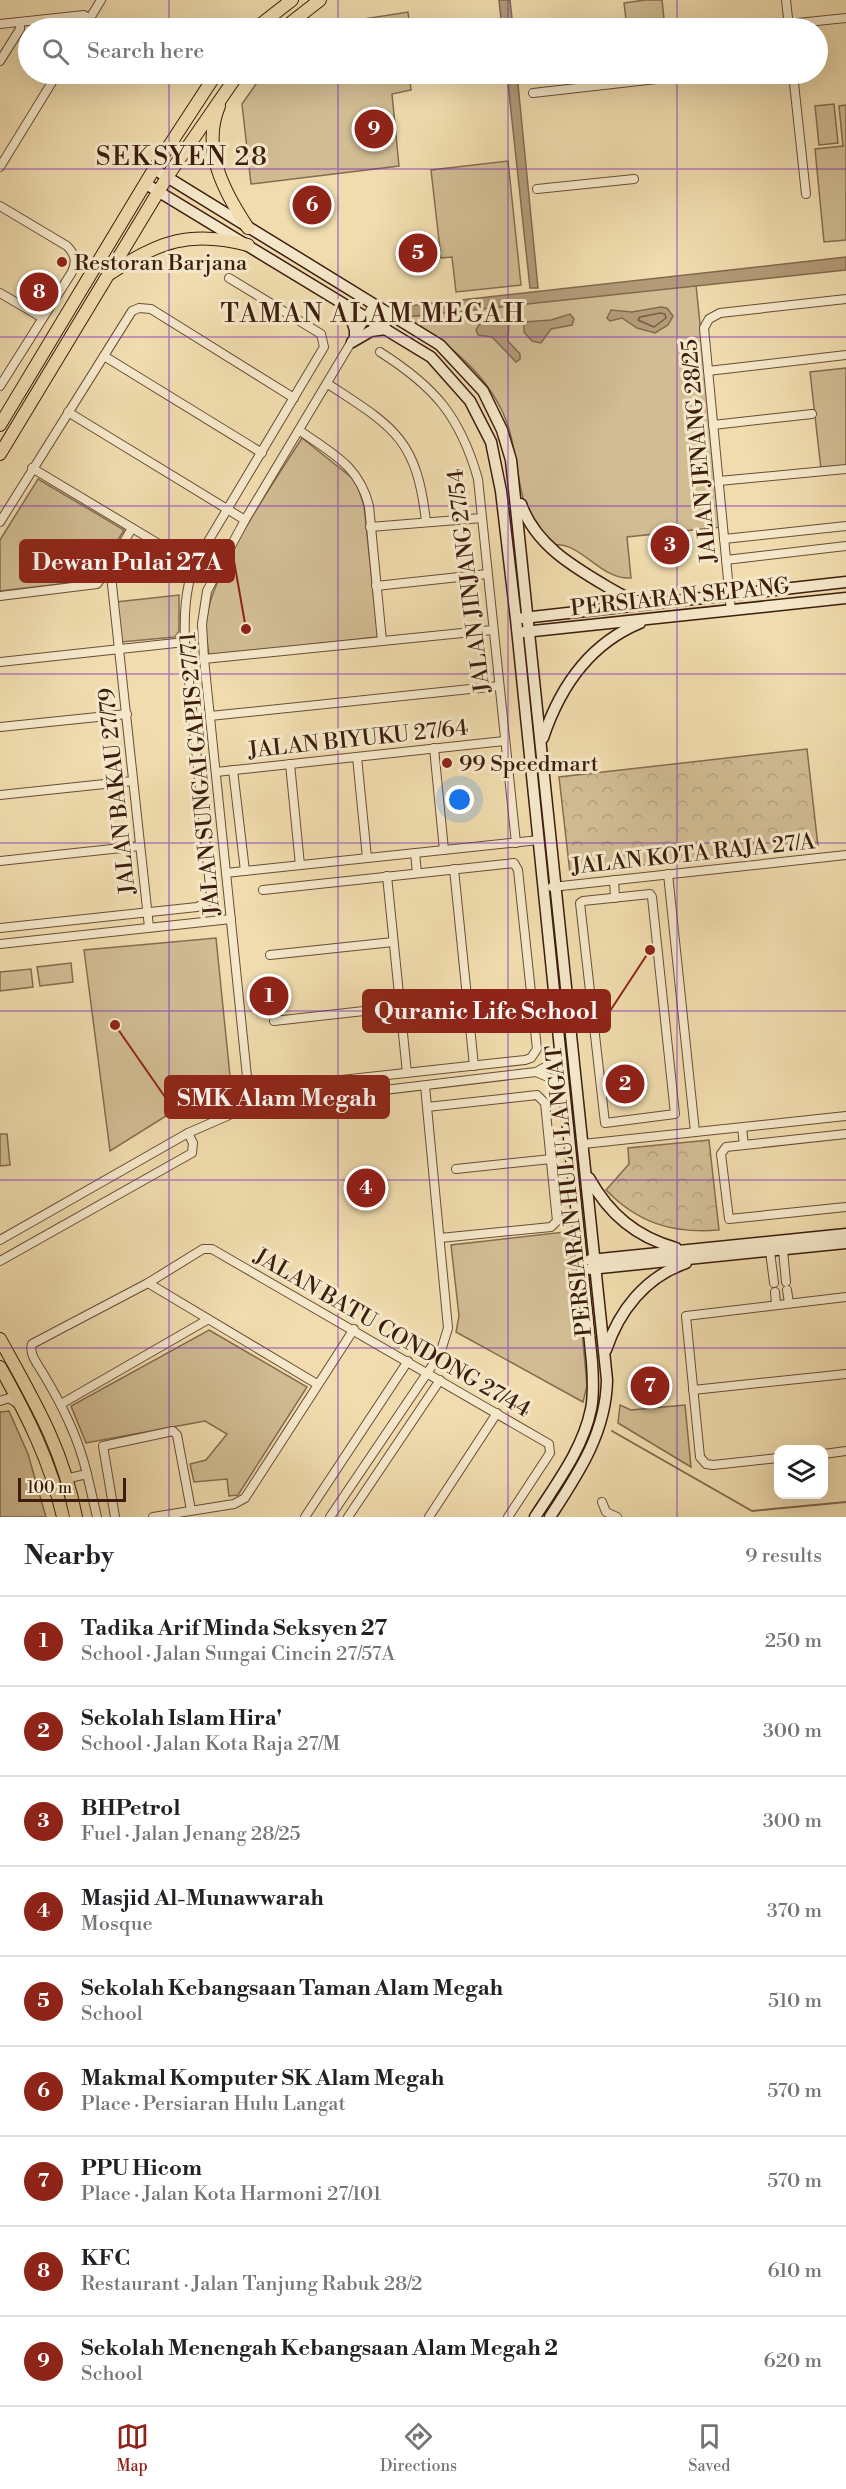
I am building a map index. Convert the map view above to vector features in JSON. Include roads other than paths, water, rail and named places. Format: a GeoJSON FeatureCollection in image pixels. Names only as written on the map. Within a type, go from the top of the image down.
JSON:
{"type":"FeatureCollection","features":[{"type":"Feature","properties":{"kind":"main road"},"geometry":{"type":"LineString","coordinates":[[267,18],[283,4],[292,0]]}},
{"type":"Feature","properties":{"kind":"main road"},"geometry":{"type":"LineString","coordinates":[[290,18],[297,0]]}},
{"type":"Feature","properties":{"kind":"main road"},"geometry":{"type":"LineString","coordinates":[[297,18],[320,0]]}},
{"type":"Feature","properties":{"kind":"main road"},"geometry":{"type":"LineString","coordinates":[[0,425],[154,170],[210,84]]}},
{"type":"Feature","properties":{"kind":"main road"},"geometry":{"type":"LineString","coordinates":[[0,454],[167,177],[231,84]]}},
{"type":"Feature","properties":{"kind":"main road"},"geometry":{"type":"LineString","coordinates":[[224,94],[215,115],[215,163],[229,198],[248,228]]}},
{"type":"Feature","properties":{"kind":"main road","name":"PERSIARAN HULU LANGAT"},"geometry":{"type":"LineString","coordinates":[[154,170],[440,345],[483,391],[502,430],[517,493],[605,1352],[607,1395],[598,1433],[579,1474],[550,1517]]}},
{"type":"Feature","properties":{"kind":"main road","name":"PERSIARAN HULU LANGAT"},"geometry":{"type":"LineString","coordinates":[[146,184],[431,357],[446,371],[470,401],[486,428],[498,467],[518,633],[558,1047],[584,1265],[592,1362],[591,1409],[569,1465],[535,1517]]}},
{"type":"Feature","properties":{"kind":"main road"},"geometry":{"type":"LineString","coordinates":[[108,275],[132,259],[172,240],[201,237],[248,245]]}},
{"type":"Feature","properties":{"kind":"main road"},"geometry":{"type":"LineString","coordinates":[[346,306],[355,330],[354,340]]}},
{"type":"Feature","properties":{"kind":"main road"},"geometry":{"type":"LineString","coordinates":[[354,340],[371,331],[387,329]]}},
{"type":"Feature","properties":{"kind":"main road"},"geometry":{"type":"LineString","coordinates":[[0,447],[13,433]]}},
{"type":"Feature","properties":{"kind":"main road"},"geometry":{"type":"LineString","coordinates":[[517,493],[534,530],[563,559],[621,596],[648,603]]}},
{"type":"Feature","properties":{"kind":"main road","name":"PERSIARAN SEPANG"},"geometry":{"type":"LineString","coordinates":[[516,619],[730,593],[846,582]]}},
{"type":"Feature","properties":{"kind":"main road","name":"PERSIARAN SEPANG"},"geometry":{"type":"LineString","coordinates":[[518,633],[846,598]]}},
{"type":"Feature","properties":{"kind":"main road"},"geometry":{"type":"LineString","coordinates":[[541,742],[558,702],[581,664],[619,633],[648,619]]}},
{"type":"Feature","properties":{"kind":"main road"},"geometry":{"type":"LineString","coordinates":[[586,1172],[598,1194],[618,1218],[650,1239],[684,1250]]}},
{"type":"Feature","properties":{"kind":"main road"},"geometry":{"type":"LineString","coordinates":[[596,1264],[684,1250],[846,1234]]}},
{"type":"Feature","properties":{"kind":"main road"},"geometry":{"type":"LineString","coordinates":[[584,1265],[700,1258],[846,1243]]}},
{"type":"Feature","properties":{"kind":"main road"},"geometry":{"type":"LineString","coordinates":[[605,1352],[621,1315],[640,1292],[662,1274],[700,1258]]}},
{"type":"Feature","properties":{"kind":"main road"},"geometry":{"type":"LineString","coordinates":[[0,1339],[40,1412],[69,1478],[76,1517]]}},
{"type":"Feature","properties":{"kind":"main road"},"geometry":{"type":"LineString","coordinates":[[0,1367],[21,1406],[53,1477],[63,1517]]}},
{"type":"Feature","properties":{"kind":"street"},"geometry":{"type":"LineString","coordinates":[[90,18],[102,0]]}},
{"type":"Feature","properties":{"kind":"street"},"geometry":{"type":"LineString","coordinates":[[786,0],[788,18]]}},
{"type":"Feature","properties":{"kind":"street"},"geometry":{"type":"LineString","coordinates":[[57,18],[84,15],[88,18]]}},
{"type":"Feature","properties":{"kind":"street"},"geometry":{"type":"LineString","coordinates":[[828,21],[846,18]]}},
{"type":"Feature","properties":{"kind":"street"},"geometry":{"type":"LineString","coordinates":[[0,24],[18,22]]}},
{"type":"Feature","properties":{"kind":"street"},"geometry":{"type":"LineString","coordinates":[[0,61],[18,32]]}},
{"type":"Feature","properties":{"kind":"street"},"geometry":{"type":"LineString","coordinates":[[0,167],[51,84]]}},
{"type":"Feature","properties":{"kind":"street"},"geometry":{"type":"LineString","coordinates":[[533,93],[612,84]]}},
{"type":"Feature","properties":{"kind":"street"},"geometry":{"type":"LineString","coordinates":[[795,84],[806,194]]}},
{"type":"Feature","properties":{"kind":"street"},"geometry":{"type":"LineString","coordinates":[[537,189],[634,179]]}},
{"type":"Feature","properties":{"kind":"street"},"geometry":{"type":"LineString","coordinates":[[0,206],[67,246],[75,254],[75,266],[41,317],[0,386]]}},
{"type":"Feature","properties":{"kind":"street"},"geometry":{"type":"LineString","coordinates":[[0,928],[203,906],[211,896],[185,642],[185,600],[194,565],[322,353],[325,341],[321,334],[229,278]]}},
{"type":"Feature","properties":{"kind":"street"},"geometry":{"type":"LineString","coordinates":[[0,293],[41,317]]}},
{"type":"Feature","properties":{"kind":"street","name":"JALAN JENANG 28/25"},"geometry":{"type":"LineString","coordinates":[[731,611],[704,328],[714,316],[846,299]]}},
{"type":"Feature","properties":{"kind":"street","name":"JALAN SUNGAI GAPIS 27/71"},"geometry":{"type":"LineString","coordinates":[[250,1106],[204,659],[202,624],[207,591],[244,520],[328,384],[374,304]]}},
{"type":"Feature","properties":{"kind":"street"},"geometry":{"type":"LineString","coordinates":[[0,522],[132,311],[139,308],[151,309],[294,398]]}},
{"type":"Feature","properties":{"kind":"street","name":"JALAN JINJANG 27/54"},"geometry":{"type":"LineString","coordinates":[[380,352],[430,388],[453,418],[468,446],[478,479],[516,843]]}},
{"type":"Feature","properties":{"kind":"street"},"geometry":{"type":"LineString","coordinates":[[104,356],[262,453]]}},
{"type":"Feature","properties":{"kind":"street"},"geometry":{"type":"LineString","coordinates":[[708,370],[846,356]]}},
{"type":"Feature","properties":{"kind":"street"},"geometry":{"type":"LineString","coordinates":[[0,368],[8,373]]}},
{"type":"Feature","properties":{"kind":"street"},"geometry":{"type":"LineString","coordinates":[[328,384],[375,415],[401,441],[420,478],[426,522]]}},
{"type":"Feature","properties":{"kind":"street"},"geometry":{"type":"LineString","coordinates":[[68,412],[244,520]]}},
{"type":"Feature","properties":{"kind":"street"},"geometry":{"type":"LineString","coordinates":[[713,424],[812,414]]}},
{"type":"Feature","properties":{"kind":"street"},"geometry":{"type":"LineString","coordinates":[[299,430],[344,461],[358,476],[367,497],[382,641]]}},
{"type":"Feature","properties":{"kind":"street"},"geometry":{"type":"LineString","coordinates":[[32,468],[194,565]]}},
{"type":"Feature","properties":{"kind":"street"},"geometry":{"type":"LineString","coordinates":[[718,481],[846,469]]}},
{"type":"Feature","properties":{"kind":"street"},"geometry":{"type":"LineString","coordinates":[[370,527],[482,518]]}},
{"type":"Feature","properties":{"kind":"street"},"geometry":{"type":"LineString","coordinates":[[724,539],[846,526]]}},
{"type":"Feature","properties":{"kind":"street"},"geometry":{"type":"LineString","coordinates":[[0,596],[97,584],[132,528]]}},
{"type":"Feature","properties":{"kind":"street"},"geometry":{"type":"LineString","coordinates":[[726,560],[846,546]]}},
{"type":"Feature","properties":{"kind":"street","name":"JALAN BAKAU 27/79"},"geometry":{"type":"LineString","coordinates":[[110,566],[148,927]]}},
{"type":"Feature","properties":{"kind":"street"},"geometry":{"type":"LineString","coordinates":[[376,586],[487,574]]}},
{"type":"Feature","properties":{"kind":"street"},"geometry":{"type":"LineString","coordinates":[[204,659],[492,630]]}},
{"type":"Feature","properties":{"kind":"street"},"geometry":{"type":"LineString","coordinates":[[0,662],[185,642]]}},
{"type":"Feature","properties":{"kind":"street"},"geometry":{"type":"LineString","coordinates":[[210,716],[499,686]]}},
{"type":"Feature","properties":{"kind":"street"},"geometry":{"type":"LineString","coordinates":[[0,728],[126,714]]}},
{"type":"Feature","properties":{"kind":"street","name":"JALAN BIYUKU 27/64"},"geometry":{"type":"LineString","coordinates":[[216,772],[504,741]]}},
{"type":"Feature","properties":{"kind":"street"},"geometry":{"type":"LineString","coordinates":[[434,748],[444,850]]}},
{"type":"Feature","properties":{"kind":"street"},"geometry":{"type":"LineString","coordinates":[[357,757],[367,858]]}},
{"type":"Feature","properties":{"kind":"street"},"geometry":{"type":"LineString","coordinates":[[290,764],[300,865]]}},
{"type":"Feature","properties":{"kind":"street"},"geometry":{"type":"LineString","coordinates":[[233,770],[245,871]]}},
{"type":"Feature","properties":{"kind":"street"},"geometry":{"type":"LineString","coordinates":[[0,795],[134,781]]}},
{"type":"Feature","properties":{"kind":"street"},"geometry":{"type":"LineString","coordinates":[[226,873],[539,840]]}},
{"type":"Feature","properties":{"kind":"street"},"geometry":{"type":"LineString","coordinates":[[0,861],[140,846]]}},
{"type":"Feature","properties":{"kind":"street"},"geometry":{"type":"LineString","coordinates":[[415,853],[417,873]]}},
{"type":"Feature","properties":{"kind":"street","name":"JALAN KOTA RAJA 27/A"},"geometry":{"type":"LineString","coordinates":[[544,888],[846,855]]}},
{"type":"Feature","properties":{"kind":"street"},"geometry":{"type":"LineString","coordinates":[[249,1090],[525,1060],[531,1058],[537,1049],[518,870],[514,863],[263,890]]}},
{"type":"Feature","properties":{"kind":"street"},"geometry":{"type":"LineString","coordinates":[[454,869],[474,1066]]}},
{"type":"Feature","properties":{"kind":"street"},"geometry":{"type":"LineString","coordinates":[[668,874],[695,1132]]}},
{"type":"Feature","properties":{"kind":"street"},"geometry":{"type":"LineString","coordinates":[[387,876],[407,1073]]}},
{"type":"Feature","properties":{"kind":"street"},"geometry":{"type":"LineString","coordinates":[[614,880],[615,898]]}},
{"type":"Feature","properties":{"kind":"street"},"geometry":{"type":"LineString","coordinates":[[650,894],[660,959],[675,1110],[672,1115],[610,1123],[603,1121],[580,903],[615,898],[650,894]]}},
{"type":"Feature","properties":{"kind":"street"},"geometry":{"type":"LineString","coordinates":[[0,944],[231,919]]}},
{"type":"Feature","properties":{"kind":"street"},"geometry":{"type":"LineString","coordinates":[[270,955],[393,942]]}},
{"type":"Feature","properties":{"kind":"street"},"geometry":{"type":"LineString","coordinates":[[660,959],[676,957]]}},
{"type":"Feature","properties":{"kind":"street"},"geometry":{"type":"LineString","coordinates":[[274,1021],[400,1007]]}},
{"type":"Feature","properties":{"kind":"street"},"geometry":{"type":"LineString","coordinates":[[0,1240],[188,1133],[250,1106],[536,1072],[556,1059],[558,1047]]}},
{"type":"Feature","properties":{"kind":"street"},"geometry":{"type":"LineString","coordinates":[[669,1049],[686,1047]]}},
{"type":"Feature","properties":{"kind":"street"},"geometry":{"type":"LineString","coordinates":[[536,1072],[557,1081],[563,1088]]}},
{"type":"Feature","properties":{"kind":"street"},"geometry":{"type":"LineString","coordinates":[[225,1115],[241,1100],[248,1081]]}},
{"type":"Feature","properties":{"kind":"street"},"geometry":{"type":"LineString","coordinates":[[330,1517],[440,1354],[448,1328],[424,1086]]}},
{"type":"Feature","properties":{"kind":"street"},"geometry":{"type":"LineString","coordinates":[[426,1107],[537,1095],[545,1103],[551,1159],[557,1221],[551,1227],[440,1238]]}},
{"type":"Feature","properties":{"kind":"street"},"geometry":{"type":"LineString","coordinates":[[583,1144],[846,1116]]}},
{"type":"Feature","properties":{"kind":"street"},"geometry":{"type":"LineString","coordinates":[[742,1128],[744,1145]]}},
{"type":"Feature","properties":{"kind":"street"},"geometry":{"type":"LineString","coordinates":[[0,1261],[192,1153],[193,1143],[188,1133]]}},
{"type":"Feature","properties":{"kind":"street"},"geometry":{"type":"LineString","coordinates":[[846,1134],[726,1147],[722,1150],[729,1219],[846,1207]]}},
{"type":"Feature","properties":{"kind":"street"},"geometry":{"type":"LineString","coordinates":[[456,1169],[551,1159]]}},
{"type":"Feature","properties":{"kind":"street","name":"JALAN BATU CONDONG 27/44"},"geometry":{"type":"LineString","coordinates":[[148,1283],[203,1249],[219,1251],[549,1444],[550,1453],[508,1517]]}},
{"type":"Feature","properties":{"kind":"street"},"geometry":{"type":"LineString","coordinates":[[783,1250],[789,1303]]}},
{"type":"Feature","properties":{"kind":"street"},"geometry":{"type":"LineString","coordinates":[[770,1251],[776,1304]]}},
{"type":"Feature","properties":{"kind":"street"},"geometry":{"type":"LineString","coordinates":[[97,1517],[81,1448],[61,1404],[32,1355],[32,1344],[148,1283],[317,1384]]}},
{"type":"Feature","properties":{"kind":"street"},"geometry":{"type":"LineString","coordinates":[[774,1458],[713,1465],[702,1461],[686,1316],[846,1297]]}},
{"type":"Feature","properties":{"kind":"street"},"geometry":{"type":"LineString","coordinates":[[61,1404],[207,1320]]}},
{"type":"Feature","properties":{"kind":"street"},"geometry":{"type":"LineString","coordinates":[[153,1517],[234,1504],[245,1498],[354,1329]]}},
{"type":"Feature","properties":{"kind":"street"},"geometry":{"type":"LineString","coordinates":[[305,1517],[408,1361]]}},
{"type":"Feature","properties":{"kind":"street"},"geometry":{"type":"LineString","coordinates":[[693,1390],[846,1374]]}},
{"type":"Feature","properties":{"kind":"street"},"geometry":{"type":"LineString","coordinates":[[0,1396],[5,1392],[7,1379]]}},
{"type":"Feature","properties":{"kind":"street"},"geometry":{"type":"LineString","coordinates":[[348,1517],[440,1380]]}},
{"type":"Feature","properties":{"kind":"street"},"geometry":{"type":"LineString","coordinates":[[0,1401],[9,1398],[21,1406]]}},
{"type":"Feature","properties":{"kind":"street"},"geometry":{"type":"LineString","coordinates":[[429,1517],[497,1413]]}},
{"type":"Feature","properties":{"kind":"street"},"geometry":{"type":"LineString","coordinates":[[115,1517],[103,1446],[172,1431],[177,1435],[191,1510]]}},
{"type":"Feature","properties":{"kind":"street"},"geometry":{"type":"LineString","coordinates":[[828,1453],[846,1451]]}},
{"type":"Feature","properties":{"kind":"street"},"geometry":{"type":"LineString","coordinates":[[69,1478],[87,1474]]}},
{"type":"Feature","properties":{"kind":"street"},"geometry":{"type":"LineString","coordinates":[[602,1502],[606,1512],[617,1517]]}},
{"type":"Feature","properties":{"kind":"water"},"geometry":{"type":"Polygon","coordinates":[[[499,0],[510,0],[512,18],[501,18],[499,0]]]}},
{"type":"Feature","properties":{"kind":"water"},"geometry":{"type":"Polygon","coordinates":[[[508,84],[518,84],[538,288],[530,288],[508,84]]]}},
{"type":"Feature","properties":{"kind":"water"},"geometry":{"type":"Polygon","coordinates":[[[846,257],[846,270],[406,317],[390,308],[846,257]]]}},
{"type":"Feature","properties":{"kind":"water"},"geometry":{"type":"Polygon","coordinates":[[[667,308],[673,316],[668,325],[655,333],[637,328],[622,318],[610,321],[607,318],[611,310],[632,312],[667,308]]]}},
{"type":"Feature","properties":{"kind":"water"},"geometry":{"type":"Polygon","coordinates":[[[494,314],[509,322],[508,341],[520,354],[520,359],[516,362],[492,337],[478,335],[476,330],[483,318],[494,314]]]}},
{"type":"Feature","properties":{"kind":"water"},"geometry":{"type":"Polygon","coordinates":[[[570,314],[574,319],[572,325],[551,329],[541,343],[532,341],[524,332],[524,322],[551,320],[570,314]]]}},
{"type":"Feature","properties":{"kind":"waterway"},"geometry":{"type":"LineString","coordinates":[[612,1431],[752,1511],[846,1502]]}},
{"type":"Feature","properties":{"kind":"place","name":"Sekolah Menengah Kebangsaan Alam Megah 2"},"geometry":{"type":"Point","coordinates":[374,129]}},
{"type":"Feature","properties":{"kind":"place","name":"Makmal Komputer SK Alam Megah"},"geometry":{"type":"Point","coordinates":[312,205]}},
{"type":"Feature","properties":{"kind":"place","name":"Sekolah Kebangsaan Taman Alam Megah"},"geometry":{"type":"Point","coordinates":[418,253]}},
{"type":"Feature","properties":{"kind":"place","name":"Restoran Barjana"},"geometry":{"type":"Point","coordinates":[62,262]}},
{"type":"Feature","properties":{"kind":"place","name":"KFC"},"geometry":{"type":"Point","coordinates":[39,292]}},
{"type":"Feature","properties":{"kind":"place","name":"BHPetrol"},"geometry":{"type":"Point","coordinates":[670,545]}},
{"type":"Feature","properties":{"kind":"place","name":"Dewan Pulai 27A"},"geometry":{"type":"Point","coordinates":[246,629]}},
{"type":"Feature","properties":{"kind":"place","name":"99 Speedmart"},"geometry":{"type":"Point","coordinates":[447,763]}},
{"type":"Feature","properties":{"kind":"place","name":"Quranic Life School"},"geometry":{"type":"Point","coordinates":[650,950]}},
{"type":"Feature","properties":{"kind":"place","name":"Tadika Arif Minda Seksyen 27"},"geometry":{"type":"Point","coordinates":[269,996]}},
{"type":"Feature","properties":{"kind":"place","name":"SMK Alam Megah"},"geometry":{"type":"Point","coordinates":[115,1025]}},
{"type":"Feature","properties":{"kind":"place","name":"Sekolah Islam Hira'"},"geometry":{"type":"Point","coordinates":[625,1084]}},
{"type":"Feature","properties":{"kind":"place","name":"Masjid Al-Munawwarah"},"geometry":{"type":"Point","coordinates":[366,1188]}},
{"type":"Feature","properties":{"kind":"place","name":"PPU Hicom"},"geometry":{"type":"Point","coordinates":[650,1386]}},
{"type":"Feature","properties":{"kind":"district","name":"SEKSYEN 28"},"geometry":{"type":"Point","coordinates":[182,156]}},
{"type":"Feature","properties":{"kind":"district","name":"TAMAN ALAM MEGAH"},"geometry":{"type":"Point","coordinates":[373,313]}}]}
